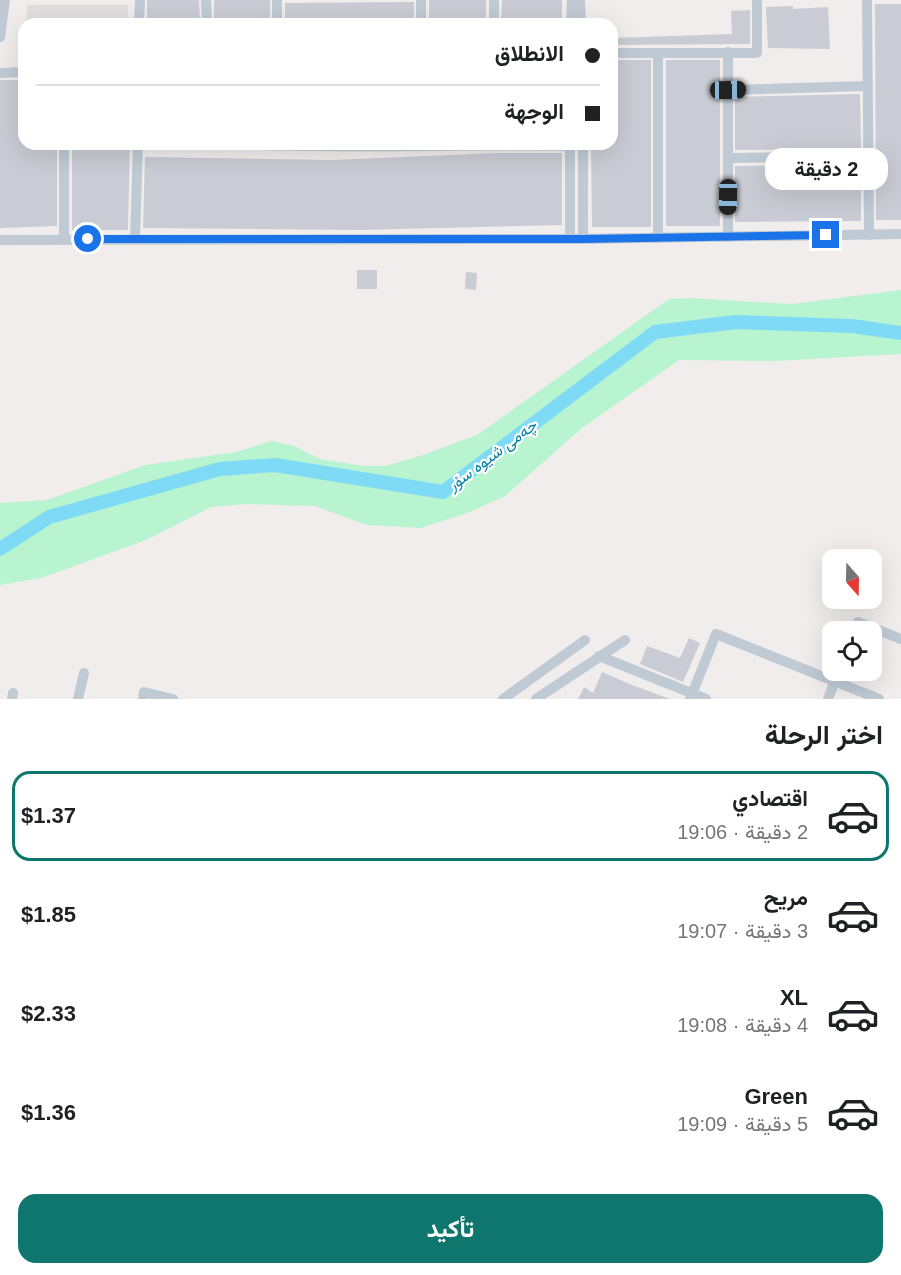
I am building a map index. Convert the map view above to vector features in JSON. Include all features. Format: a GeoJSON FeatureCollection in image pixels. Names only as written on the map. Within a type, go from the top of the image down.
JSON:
{"type":"FeatureCollection","features":[{"type":"Feature","properties":{"kind":"street"},"geometry":{"type":"LineString","coordinates":[[0,37],[5,0]]}},
{"type":"Feature","properties":{"kind":"street"},"geometry":{"type":"LineString","coordinates":[[140,0],[140,18]]}},
{"type":"Feature","properties":{"kind":"street"},"geometry":{"type":"LineString","coordinates":[[206,0],[207,18]]}},
{"type":"Feature","properties":{"kind":"street"},"geometry":{"type":"LineString","coordinates":[[277,0],[277,18]]}},
{"type":"Feature","properties":{"kind":"street"},"geometry":{"type":"LineString","coordinates":[[421,0],[421,18]]}},
{"type":"Feature","properties":{"kind":"street"},"geometry":{"type":"LineString","coordinates":[[494,0],[494,18]]}},
{"type":"Feature","properties":{"kind":"street"},"geometry":{"type":"LineString","coordinates":[[571,18],[572,0]]}},
{"type":"Feature","properties":{"kind":"street"},"geometry":{"type":"LineString","coordinates":[[580,0],[581,18]]}},
{"type":"Feature","properties":{"kind":"street"},"geometry":{"type":"LineString","coordinates":[[618,53],[757,53],[757,0]]}},
{"type":"Feature","properties":{"kind":"street"},"geometry":{"type":"LineString","coordinates":[[867,0],[869,235]]}},
{"type":"Feature","properties":{"kind":"street"},"geometry":{"type":"LineString","coordinates":[[728,52],[728,237]]}},
{"type":"Feature","properties":{"kind":"street"},"geometry":{"type":"LineString","coordinates":[[658,53],[658,238]]}},
{"type":"Feature","properties":{"kind":"street"},"geometry":{"type":"LineString","coordinates":[[0,73],[18,72]]}},
{"type":"Feature","properties":{"kind":"street"},"geometry":{"type":"LineString","coordinates":[[728,90],[867,86]]}},
{"type":"Feature","properties":{"kind":"street"},"geometry":{"type":"LineString","coordinates":[[64,150],[64,239]]}},
{"type":"Feature","properties":{"kind":"street"},"geometry":{"type":"LineString","coordinates":[[135,238],[138,150]]}},
{"type":"Feature","properties":{"kind":"street"},"geometry":{"type":"LineString","coordinates":[[570,150],[570,239]]}},
{"type":"Feature","properties":{"kind":"street"},"geometry":{"type":"LineString","coordinates":[[583,150],[583,239]]}},
{"type":"Feature","properties":{"kind":"street"},"geometry":{"type":"LineString","coordinates":[[729,158],[869,156]]}},
{"type":"Feature","properties":{"kind":"street"},"geometry":{"type":"LineString","coordinates":[[0,240],[583,239],[901,234]]}},
{"type":"Feature","properties":{"kind":"street"},"geometry":{"type":"LineString","coordinates":[[882,631],[901,639]]}},
{"type":"Feature","properties":{"kind":"street"},"geometry":{"type":"LineString","coordinates":[[691,696],[716,634],[822,676]]}},
{"type":"Feature","properties":{"kind":"street"},"geometry":{"type":"LineString","coordinates":[[503,699],[585,640]]}},
{"type":"Feature","properties":{"kind":"street"},"geometry":{"type":"LineString","coordinates":[[536,699],[572,672],[626,640]]}},
{"type":"Feature","properties":{"kind":"street"},"geometry":{"type":"LineString","coordinates":[[599,656],[691,696],[706,699]]}},
{"type":"Feature","properties":{"kind":"street"},"geometry":{"type":"LineString","coordinates":[[560,658],[572,672]]}},
{"type":"Feature","properties":{"kind":"street"},"geometry":{"type":"LineString","coordinates":[[78,699],[84,673]]}},
{"type":"Feature","properties":{"kind":"street"},"geometry":{"type":"LineString","coordinates":[[828,699],[835,681],[879,699]]}},
{"type":"Feature","properties":{"kind":"street"},"geometry":{"type":"LineString","coordinates":[[142,699],[144,692],[173,699]]}},
{"type":"Feature","properties":{"kind":"shaded area"},"geometry":{"type":"Polygon","coordinates":[[[27,5],[128,5],[128,18],[27,18],[27,5]]]}},
{"type":"Feature","properties":{"kind":"green space"},"geometry":{"type":"Polygon","coordinates":[[[901,290],[901,354],[775,361],[679,360],[582,428],[505,496],[467,513],[421,528],[367,525],[315,506],[245,504],[211,507],[146,540],[41,578],[0,585],[0,503],[47,500],[145,465],[236,452],[272,441],[294,446],[320,459],[364,466],[386,466],[477,435],[669,299],[690,298],[791,304],[901,290]]]}},
{"type":"Feature","properties":{"kind":"building"},"geometry":{"type":"Polygon","coordinates":[[[147,0],[199,0],[200,18],[147,18],[147,0]]]}},
{"type":"Feature","properties":{"kind":"building"},"geometry":{"type":"Polygon","coordinates":[[[214,0],[270,0],[270,18],[214,18],[214,0]]]}},
{"type":"Feature","properties":{"kind":"building"},"geometry":{"type":"Polygon","coordinates":[[[429,0],[486,0],[486,18],[429,18],[429,0]]]}},
{"type":"Feature","properties":{"kind":"building"},"geometry":{"type":"Polygon","coordinates":[[[502,0],[562,0],[562,18],[501,18],[502,0]]]}},
{"type":"Feature","properties":{"kind":"building"},"geometry":{"type":"Polygon","coordinates":[[[414,2],[414,18],[285,18],[285,3],[414,2]]]}},
{"type":"Feature","properties":{"kind":"building"},"geometry":{"type":"Polygon","coordinates":[[[875,4],[901,4],[901,220],[876,220],[875,4]]]}},
{"type":"Feature","properties":{"kind":"building"},"geometry":{"type":"Polygon","coordinates":[[[793,6],[793,9],[828,7],[830,49],[768,48],[766,7],[793,6]]]}},
{"type":"Feature","properties":{"kind":"building"},"geometry":{"type":"Polygon","coordinates":[[[750,10],[750,44],[618,45],[618,38],[732,34],[731,11],[750,10]]]}},
{"type":"Feature","properties":{"kind":"building"},"geometry":{"type":"Polygon","coordinates":[[[618,60],[651,60],[651,227],[592,227],[591,150],[618,150],[618,60]]]}},
{"type":"Feature","properties":{"kind":"building"},"geometry":{"type":"Polygon","coordinates":[[[666,60],[720,60],[720,226],[666,226],[666,60]]]}},
{"type":"Feature","properties":{"kind":"building"},"geometry":{"type":"Polygon","coordinates":[[[0,80],[18,80],[18,150],[57,150],[57,226],[0,228],[0,80]]]}},
{"type":"Feature","properties":{"kind":"building"},"geometry":{"type":"Polygon","coordinates":[[[860,94],[861,149],[735,150],[735,97],[860,94]]]}},
{"type":"Feature","properties":{"kind":"building"},"geometry":{"type":"Polygon","coordinates":[[[72,150],[130,150],[128,230],[72,230],[72,150]]]}},
{"type":"Feature","properties":{"kind":"building"},"geometry":{"type":"Polygon","coordinates":[[[497,153],[562,153],[562,225],[361,230],[143,228],[145,157],[332,160],[497,153]]]}},
{"type":"Feature","properties":{"kind":"building"},"geometry":{"type":"Polygon","coordinates":[[[861,165],[861,221],[735,222],[735,166],[861,165]]]}},
{"type":"Feature","properties":{"kind":"building"},"geometry":{"type":"Polygon","coordinates":[[[357,270],[377,270],[377,289],[357,289],[357,270]]]}},
{"type":"Feature","properties":{"kind":"building"},"geometry":{"type":"Polygon","coordinates":[[[466,272],[477,273],[476,290],[465,289],[466,272]]]}},
{"type":"Feature","properties":{"kind":"building"},"geometry":{"type":"Polygon","coordinates":[[[689,638],[700,643],[683,682],[640,664],[647,646],[680,658],[689,638]]]}},
{"type":"Feature","properties":{"kind":"building"},"geometry":{"type":"Polygon","coordinates":[[[602,672],[670,699],[578,699],[584,687],[593,693],[602,672]]]}},
{"type":"Feature","properties":{"kind":"waterway","name":"چەمی شیوە سۆر"},"geometry":{"type":"LineString","coordinates":[[0,549],[49,517],[220,469],[275,465],[443,492],[655,332],[736,322],[852,326],[901,333]]}},
{"type":"Feature","properties":{"kind":"route"},"geometry":{"type":"LineString","coordinates":[[88,239],[583,239],[826,235]]}}]}
